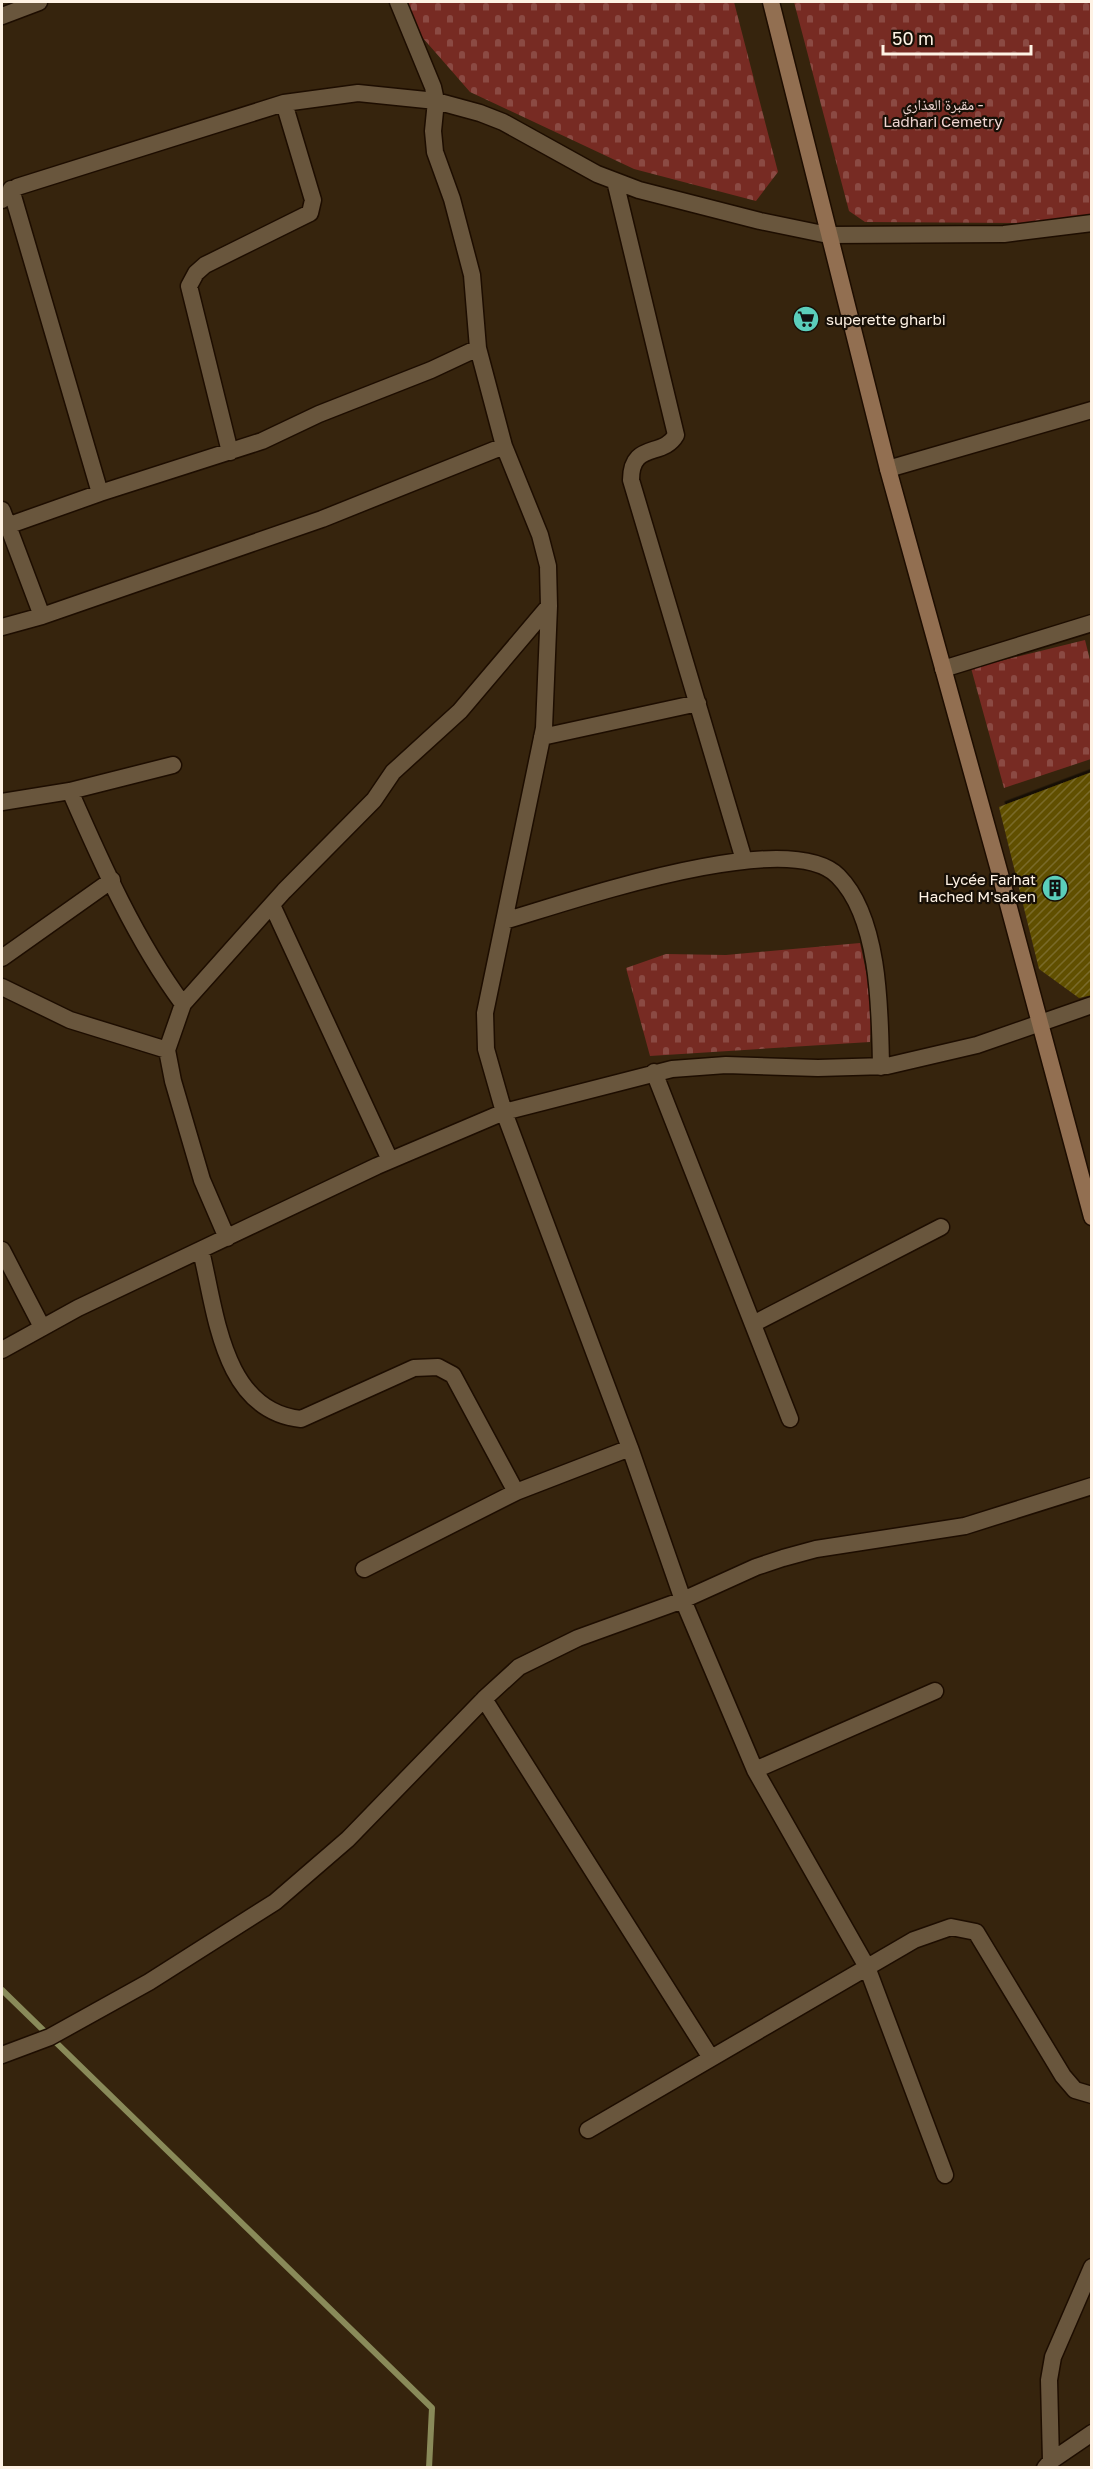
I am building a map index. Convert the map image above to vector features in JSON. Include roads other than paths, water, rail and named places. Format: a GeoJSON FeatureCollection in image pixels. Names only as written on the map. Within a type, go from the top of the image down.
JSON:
{"type":"FeatureCollection","features":[{"type":"Feature","properties":{"kind":"main road"},"geometry":{"type":"LineString","coordinates":[[771,2],[888,469],[1087,1183],[1092,1217]]}},
{"type":"Feature","properties":{"kind":"street"},"geometry":{"type":"LineString","coordinates":[[2,16],[39,2]]}},
{"type":"Feature","properties":{"kind":"street"},"geometry":{"type":"LineString","coordinates":[[399,2],[433,87],[435,152],[452,199],[472,275],[478,348],[504,446],[544,548],[548,566],[549,606],[542,737],[483,1026],[486,1048],[504,1112],[630,1448],[683,1600],[756,1770],[867,1967],[945,2175]]}},
{"type":"Feature","properties":{"kind":"street"},"geometry":{"type":"LineString","coordinates":[[100,493],[6,194],[284,103],[358,93],[435,101],[503,122],[597,174],[615,181],[760,221],[828,235],[1004,234],[1092,223]]}},
{"type":"Feature","properties":{"kind":"street"},"geometry":{"type":"LineString","coordinates":[[230,452],[189,286],[196,273],[206,265],[310,213],[313,200],[284,103]]}},
{"type":"Feature","properties":{"kind":"street"},"geometry":{"type":"LineString","coordinates":[[615,181],[646,320],[676,435],[670,443],[638,457],[631,470],[631,480],[744,860]]}},
{"type":"Feature","properties":{"kind":"street"},"geometry":{"type":"LineString","coordinates":[[42,616],[4,518],[100,493],[230,452],[478,348]]}},
{"type":"Feature","properties":{"kind":"street"},"geometry":{"type":"LineString","coordinates":[[888,469],[1092,410]]}},
{"type":"Feature","properties":{"kind":"street"},"geometry":{"type":"LineString","coordinates":[[2,627],[42,616],[333,515],[504,446]]}},
{"type":"Feature","properties":{"kind":"street"},"geometry":{"type":"LineString","coordinates":[[227,1238],[201,1180],[166,1050],[183,1004],[272,905],[374,800],[393,772],[460,711],[549,606]]}},
{"type":"Feature","properties":{"kind":"street"},"geometry":{"type":"LineString","coordinates":[[943,669],[1092,624]]}},
{"type":"Feature","properties":{"kind":"street"},"geometry":{"type":"LineString","coordinates":[[542,737],[698,703]]}},
{"type":"Feature","properties":{"kind":"street"},"geometry":{"type":"LineString","coordinates":[[2,802],[70,791],[173,765]]}},
{"type":"Feature","properties":{"kind":"street"},"geometry":{"type":"LineString","coordinates":[[70,791],[112,880],[162,976],[183,1004]]}},
{"type":"Feature","properties":{"kind":"street"},"geometry":{"type":"LineString","coordinates":[[504,921],[706,865],[744,860],[805,861],[820,865],[837,874],[849,889],[860,913],[877,972],[881,1067]]}},
{"type":"Feature","properties":{"kind":"street"},"geometry":{"type":"LineString","coordinates":[[2,958],[112,880]]}},
{"type":"Feature","properties":{"kind":"street"},"geometry":{"type":"LineString","coordinates":[[272,905],[390,1160]]}},
{"type":"Feature","properties":{"kind":"street"},"geometry":{"type":"LineString","coordinates":[[2,987],[70,1020],[166,1050]]}},
{"type":"Feature","properties":{"kind":"street"},"geometry":{"type":"LineString","coordinates":[[2,1350],[42,1327],[390,1160],[504,1112],[654,1072],[726,1065],[818,1068],[881,1067],[926,1059],[1092,1005]]}},
{"type":"Feature","properties":{"kind":"street"},"geometry":{"type":"LineString","coordinates":[[654,1072],[790,1419]]}},
{"type":"Feature","properties":{"kind":"street"},"geometry":{"type":"LineString","coordinates":[[753,1324],[941,1227]]}},
{"type":"Feature","properties":{"kind":"street"},"geometry":{"type":"LineString","coordinates":[[2,1250],[42,1327]]}},
{"type":"Feature","properties":{"kind":"street"},"geometry":{"type":"LineString","coordinates":[[201,1251],[226,1353],[242,1385],[263,1406],[300,1419],[414,1368],[438,1367],[453,1375],[516,1492]]}},
{"type":"Feature","properties":{"kind":"street"},"geometry":{"type":"LineString","coordinates":[[364,1569],[516,1492],[630,1448]]}},
{"type":"Feature","properties":{"kind":"street"},"geometry":{"type":"LineString","coordinates":[[2,2055],[50,2037],[149,1982],[275,1902],[348,1839],[484,1698],[519,1667],[578,1638],[683,1600],[756,1567],[816,1549],[965,1526],[1092,1486]]}},
{"type":"Feature","properties":{"kind":"street"},"geometry":{"type":"LineString","coordinates":[[756,1770],[935,1691]]}},
{"type":"Feature","properties":{"kind":"street"},"geometry":{"type":"LineString","coordinates":[[484,1698],[711,2058]]}},
{"type":"Feature","properties":{"kind":"street"},"geometry":{"type":"LineString","coordinates":[[588,2130],[914,1940],[951,1927],[976,1932],[1063,2076],[1075,2090],[1092,2095]]}},
{"type":"Feature","properties":{"kind":"street"},"geometry":{"type":"LineString","coordinates":[[1048,2464],[1049,2380],[1053,2357],[1092,2267]]}},
{"type":"Feature","properties":{"kind":"street"},"geometry":{"type":"LineString","coordinates":[[1048,2464],[1092,2433]]}},
{"type":"Feature","properties":{"kind":"waterway"},"geometry":{"type":"LineString","coordinates":[[2,1990],[432,2408],[429,2468]]}},
{"type":"Feature","properties":{"kind":"place","name":"superette gharbi"},"geometry":{"type":"Point","coordinates":[806,319]}},
{"type":"Feature","properties":{"kind":"place","name":"Lycée Farhat Hached M'saken"},"geometry":{"type":"Point","coordinates":[1055,888]}},
{"type":"Feature","properties":{"kind":"park label","name":"مقبرة العذاري - Ladhari Cemetry"},"geometry":{"type":"Point","coordinates":[943,112]}}]}
